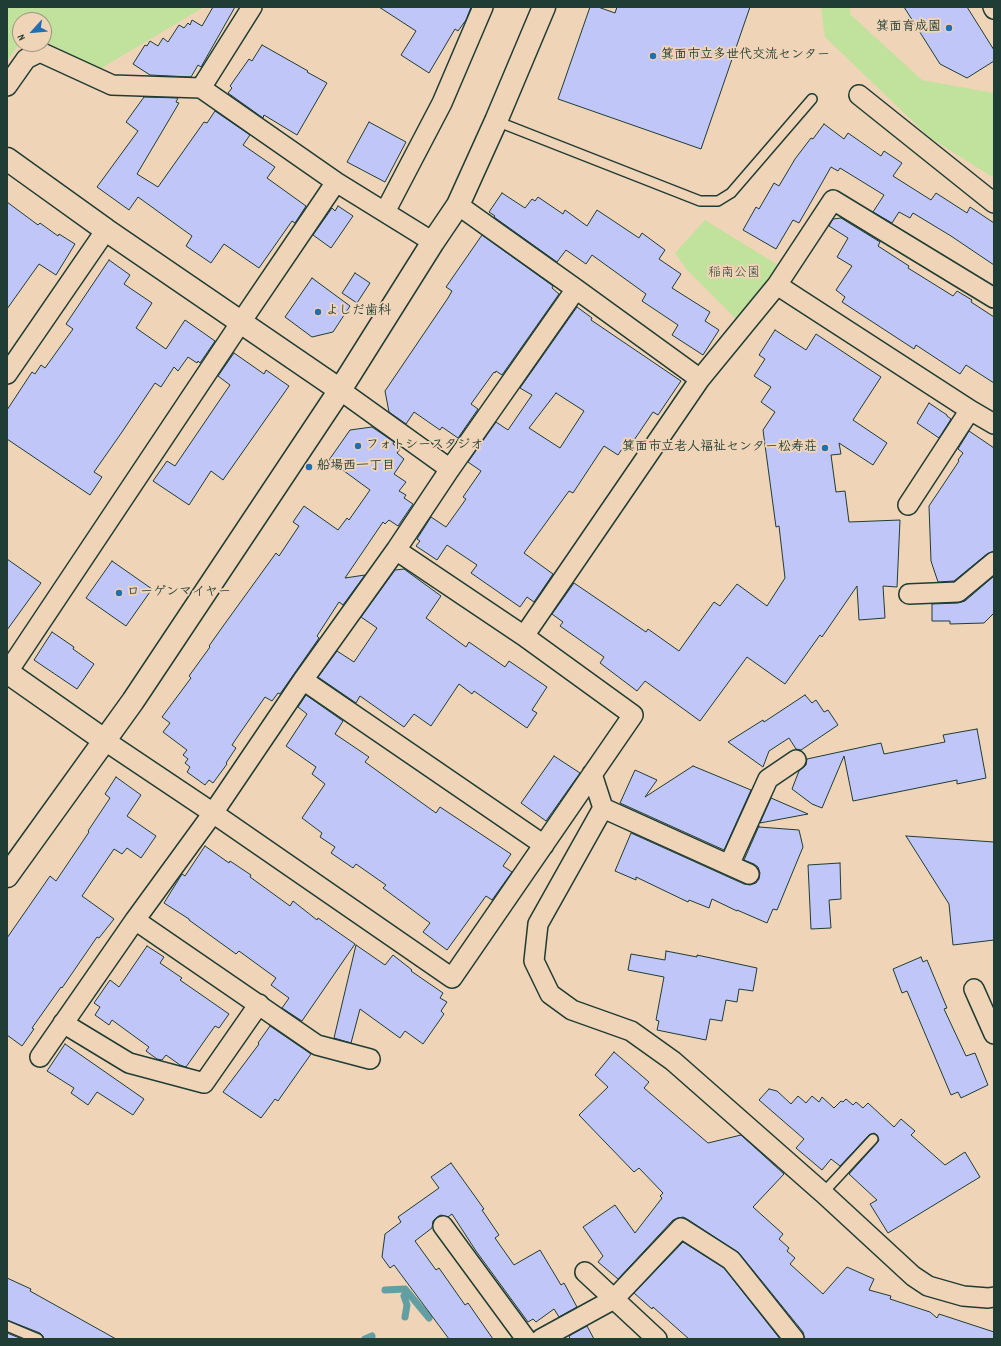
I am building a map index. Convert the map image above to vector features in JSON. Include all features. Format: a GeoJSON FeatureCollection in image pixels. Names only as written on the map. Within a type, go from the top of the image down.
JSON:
{"type":"FeatureCollection","features":[{"type":"Feature","properties":{"kind":"street"},"geometry":{"type":"LineString","coordinates":[[201,88],[252,7]]}},
{"type":"Feature","properties":{"kind":"street"},"geometry":{"type":"LineString","coordinates":[[385,212],[442,103],[483,7]]}},
{"type":"Feature","properties":{"kind":"street"},"geometry":{"type":"LineString","coordinates":[[7,876],[133,701],[340,390],[458,205],[544,7]]}},
{"type":"Feature","properties":{"kind":"street"},"geometry":{"type":"LineString","coordinates":[[7,86],[26,59],[40,52],[112,85],[201,88],[336,182],[433,242]]}},
{"type":"Feature","properties":{"kind":"street"},"geometry":{"type":"LineString","coordinates":[[859,95],[994,203]]}},
{"type":"Feature","properties":{"kind":"street"},"geometry":{"type":"LineString","coordinates":[[7,158],[106,230],[340,390],[450,469]]}},
{"type":"Feature","properties":{"kind":"street"},"geometry":{"type":"LineString","coordinates":[[336,182],[7,672],[452,978],[633,715],[524,636],[396,550]]}},
{"type":"Feature","properties":{"kind":"street"},"geometry":{"type":"LineString","coordinates":[[524,636],[700,380],[777,285],[833,200],[994,298]]}},
{"type":"Feature","properties":{"kind":"street"},"geometry":{"type":"LineString","coordinates":[[458,205],[700,380]]}},
{"type":"Feature","properties":{"kind":"street"},"geometry":{"type":"LineString","coordinates":[[7,374],[106,230]]}},
{"type":"Feature","properties":{"kind":"street"},"geometry":{"type":"LineString","coordinates":[[777,285],[994,424]]}},
{"type":"Feature","properties":{"kind":"street"},"geometry":{"type":"LineString","coordinates":[[40,1058],[135,920],[213,813],[303,680],[396,550],[450,469],[576,289]]}},
{"type":"Feature","properties":{"kind":"street"},"geometry":{"type":"LineString","coordinates":[[908,506],[970,410]]}},
{"type":"Feature","properties":{"kind":"street"},"geometry":{"type":"LineString","coordinates":[[909,594],[958,592],[994,562]]}},
{"type":"Feature","properties":{"kind":"street"},"geometry":{"type":"LineString","coordinates":[[303,680],[544,845]]}},
{"type":"Feature","properties":{"kind":"street"},"geometry":{"type":"LineString","coordinates":[[729,865],[768,779],[796,760]]}},
{"type":"Feature","properties":{"kind":"street"},"geometry":{"type":"LineString","coordinates":[[592,774],[603,808],[538,924],[534,961],[550,994],[572,1010],[631,1031],[673,1061],[823,1193],[896,1262],[913,1276],[928,1286],[963,1296],[994,1297]]}},
{"type":"Feature","properties":{"kind":"street"},"geometry":{"type":"LineString","coordinates":[[603,808],[749,874]]}},
{"type":"Feature","properties":{"kind":"street"},"geometry":{"type":"LineString","coordinates":[[135,920],[318,1044],[370,1059]]}},
{"type":"Feature","properties":{"kind":"street"},"geometry":{"type":"LineString","coordinates":[[974,989],[994,1034]]}},
{"type":"Feature","properties":{"kind":"street"},"geometry":{"type":"LineString","coordinates":[[63,1023],[129,1063],[204,1082],[259,1004]]}},
{"type":"Feature","properties":{"kind":"street"},"geometry":{"type":"LineString","coordinates":[[443,1226],[526,1339]]}},
{"type":"Feature","properties":{"kind":"street"},"geometry":{"type":"LineString","coordinates":[[541,1339],[614,1299],[680,1228],[731,1260],[794,1339]]}},
{"type":"Feature","properties":{"kind":"street"},"geometry":{"type":"LineString","coordinates":[[585,1272],[657,1339]]}},
{"type":"Feature","properties":{"kind":"lane"},"geometry":{"type":"LineString","coordinates":[[496,120],[700,201],[718,201],[731,193],[812,99]]}},
{"type":"Feature","properties":{"kind":"lane"},"geometry":{"type":"LineString","coordinates":[[823,1193],[873,1139]]}},
{"type":"Feature","properties":{"kind":"lane"},"geometry":{"type":"LineString","coordinates":[[7,1326],[38,1339]]}},
{"type":"Feature","properties":{"kind":"green space"},"geometry":{"type":"Polygon","coordinates":[[[7,7],[204,7],[100,69],[52,45],[52,12],[12,12],[12,52],[14,52],[7,61],[7,7]]]}},
{"type":"Feature","properties":{"kind":"green space"},"geometry":{"type":"Polygon","coordinates":[[[821,7],[850,7],[850,14],[922,80],[994,93],[994,178],[929,137],[825,37],[821,7]]]}},
{"type":"Feature","properties":{"kind":"green space","name":"稲南公園"},"geometry":{"type":"Polygon","coordinates":[[[705,220],[778,265],[765,287],[737,320],[687,270],[675,253],[705,220]]]}},
{"type":"Feature","properties":{"kind":"building"},"geometry":{"type":"Polygon","coordinates":[[[213,7],[235,7],[201,67],[198,65],[191,77],[150,75],[133,64],[145,45],[147,46],[150,41],[158,46],[163,38],[168,42],[179,25],[184,28],[188,23],[190,25],[192,20],[202,26],[213,7]]]}},
{"type":"Feature","properties":{"kind":"building"},"geometry":{"type":"Polygon","coordinates":[[[379,7],[471,7],[466,20],[458,31],[455,29],[429,73],[401,55],[416,31],[379,7]]]}},
{"type":"Feature","properties":{"kind":"building","name":"箕面市立多世代交流センター"},"geometry":{"type":"Polygon","coordinates":[[[590,7],[598,7],[615,13],[617,7],[750,7],[701,149],[558,99],[590,7]]]}},
{"type":"Feature","properties":{"kind":"building","name":"箕面育成園"},"geometry":{"type":"Polygon","coordinates":[[[904,7],[967,7],[994,50],[994,61],[967,78],[940,64],[904,7]]]}},
{"type":"Feature","properties":{"kind":"building"},"geometry":{"type":"Polygon","coordinates":[[[262,45],[327,83],[297,135],[264,115],[263,118],[228,93],[232,88],[230,86],[249,59],[252,61],[262,45]]]}},
{"type":"Feature","properties":{"kind":"building"},"geometry":{"type":"Polygon","coordinates":[[[144,97],[178,98],[176,102],[179,103],[137,174],[158,187],[204,122],[207,123],[215,111],[250,135],[243,145],[275,167],[267,178],[306,206],[295,223],[292,221],[259,268],[224,244],[211,263],[186,246],[192,236],[138,197],[129,210],[97,187],[138,131],[126,122],[144,97]]]}},
{"type":"Feature","properties":{"kind":"building"},"geometry":{"type":"Polygon","coordinates":[[[369,122],[406,142],[385,182],[347,162],[369,122]]]}},
{"type":"Feature","properties":{"kind":"building"},"geometry":{"type":"Polygon","coordinates":[[[824,124],[844,139],[848,133],[881,156],[884,151],[902,163],[893,176],[931,200],[936,193],[967,213],[970,207],[994,223],[994,265],[913,213],[910,218],[899,212],[892,223],[873,212],[884,195],[840,168],[838,171],[831,167],[799,223],[793,220],[776,249],[743,230],[756,207],[759,209],[774,183],[779,186],[795,159],[824,124]]]}},
{"type":"Feature","properties":{"kind":"building"},"geometry":{"type":"Polygon","coordinates":[[[502,193],[525,208],[532,199],[535,201],[538,197],[563,214],[565,210],[587,226],[597,210],[639,238],[642,233],[665,250],[659,259],[681,274],[672,288],[710,312],[705,321],[719,330],[703,355],[672,335],[678,325],[642,301],[646,294],[592,255],[586,264],[566,250],[557,262],[494,217],[495,216],[489,212],[502,193]]]}},
{"type":"Feature","properties":{"kind":"building"},"geometry":{"type":"Polygon","coordinates":[[[7,202],[38,225],[40,223],[58,236],[59,234],[75,244],[56,275],[39,264],[7,309],[7,202]]]}},
{"type":"Feature","properties":{"kind":"building"},"geometry":{"type":"Polygon","coordinates":[[[338,206],[353,216],[331,248],[313,235],[332,208],[335,211],[338,206]]]}},
{"type":"Feature","properties":{"kind":"building"},"geometry":{"type":"Polygon","coordinates":[[[841,218],[880,242],[878,246],[909,266],[908,268],[953,296],[957,291],[972,300],[971,302],[994,317],[994,383],[966,365],[960,374],[916,345],[914,349],[842,302],[845,297],[836,290],[852,266],[837,257],[848,238],[829,226],[833,219],[841,218]]]}},
{"type":"Feature","properties":{"kind":"building"},"geometry":{"type":"Polygon","coordinates":[[[482,235],[553,286],[552,288],[559,294],[502,375],[496,371],[495,373],[494,372],[471,404],[478,409],[458,438],[442,427],[440,430],[414,412],[406,424],[389,412],[385,391],[448,298],[452,291],[446,287],[482,235]]]}},
{"type":"Feature","properties":{"kind":"building"},"geometry":{"type":"Polygon","coordinates":[[[109,260],[130,275],[124,284],[152,303],[136,328],[166,349],[185,320],[215,341],[200,363],[198,361],[197,363],[188,357],[178,371],[174,367],[161,387],[155,383],[94,472],[102,477],[90,495],[7,439],[7,410],[32,372],[35,374],[41,365],[45,368],[73,329],[66,324],[109,260]]]}},
{"type":"Feature","properties":{"kind":"building"},"geometry":{"type":"Polygon","coordinates":[[[355,273],[370,283],[357,303],[342,293],[355,273]]]}},
{"type":"Feature","properties":{"kind":"building","name":"よしだ歯科"},"geometry":{"type":"Polygon","coordinates":[[[312,278],[350,306],[333,332],[312,337],[285,317],[312,278]]]}},
{"type":"Feature","properties":{"kind":"building"},"geometry":{"type":"Polygon","coordinates":[[[577,307],[592,318],[591,320],[681,381],[658,415],[653,412],[626,452],[622,449],[618,455],[604,446],[573,493],[569,491],[524,553],[553,574],[534,602],[527,597],[520,607],[471,573],[477,565],[447,545],[437,560],[416,546],[420,541],[417,539],[431,517],[446,527],[466,499],[463,497],[481,471],[468,462],[496,422],[508,430],[532,395],[520,388],[577,307]],[[556,393],[529,428],[560,448],[584,411],[556,393]]]}},
{"type":"Feature","properties":{"kind":"building"},"geometry":{"type":"Polygon","coordinates":[[[775,330],[806,350],[816,334],[881,377],[853,420],[887,443],[873,465],[839,443],[841,454],[831,455],[836,492],[845,491],[849,522],[900,520],[897,587],[883,586],[885,618],[859,620],[857,586],[822,637],[820,635],[785,684],[747,657],[700,721],[645,681],[637,691],[600,663],[604,657],[560,626],[563,622],[552,614],[574,583],[646,632],[648,629],[679,651],[714,602],[720,606],[737,584],[767,606],[785,578],[779,526],[776,527],[763,430],[775,412],[761,402],[771,387],[754,376],[765,359],[759,355],[775,330]]]}},
{"type":"Feature","properties":{"kind":"building"},"geometry":{"type":"Polygon","coordinates":[[[234,353],[264,374],[266,370],[289,386],[223,480],[211,471],[189,505],[153,481],[167,461],[175,466],[230,385],[218,376],[234,353]]]}},
{"type":"Feature","properties":{"kind":"building"},"geometry":{"type":"Polygon","coordinates":[[[929,403],[951,419],[939,438],[917,423],[929,403]]]}},
{"type":"Feature","properties":{"kind":"building"},"geometry":{"type":"Polygon","coordinates":[[[372,427],[394,442],[393,444],[400,449],[397,453],[404,459],[394,474],[406,482],[399,491],[406,495],[404,498],[413,504],[398,526],[389,520],[385,524],[383,522],[345,578],[365,575],[343,605],[339,602],[317,636],[319,638],[280,694],[278,693],[272,701],[265,697],[232,745],[236,748],[226,763],[227,764],[213,783],[209,780],[205,785],[187,772],[190,767],[185,763],[188,759],[183,755],[187,750],[163,732],[170,723],[162,717],[191,678],[189,676],[210,647],[209,646],[276,553],[279,556],[299,526],[293,522],[304,506],[338,530],[347,518],[349,520],[370,490],[329,460],[350,430],[372,427]]]}},
{"type":"Feature","properties":{"kind":"building"},"geometry":{"type":"Polygon","coordinates":[[[969,431],[994,448],[994,551],[987,554],[954,581],[938,582],[931,561],[929,506],[959,461],[958,460],[963,453],[958,449],[969,431]]]}},
{"type":"Feature","properties":{"kind":"building"},"geometry":{"type":"Polygon","coordinates":[[[7,559],[41,583],[7,630],[7,559]]]}},
{"type":"Feature","properties":{"kind":"building","name":"ローゲンマイヤー"},"geometry":{"type":"Polygon","coordinates":[[[112,561],[152,589],[126,626],[86,598],[112,561]]]}},
{"type":"Feature","properties":{"kind":"building"},"geometry":{"type":"Polygon","coordinates":[[[404,569],[441,596],[426,618],[466,647],[469,642],[505,667],[509,661],[547,687],[532,710],[537,713],[527,728],[474,691],[472,694],[459,684],[431,726],[414,714],[404,727],[360,696],[356,703],[318,677],[337,651],[354,662],[377,628],[361,617],[395,570],[404,569]]]}},
{"type":"Feature","properties":{"kind":"building"},"geometry":{"type":"Polygon","coordinates":[[[994,576],[994,613],[984,623],[950,624],[950,621],[932,621],[932,604],[958,603],[965,601],[994,576]]]}},
{"type":"Feature","properties":{"kind":"building"},"geometry":{"type":"Polygon","coordinates":[[[52,632],[74,647],[73,649],[94,664],[77,689],[34,660],[52,632]]]}},
{"type":"Feature","properties":{"kind":"building"},"geometry":{"type":"Polygon","coordinates":[[[306,695],[343,721],[335,734],[369,757],[365,762],[436,813],[440,807],[511,854],[503,866],[512,872],[492,900],[486,896],[447,950],[423,932],[430,923],[383,888],[386,885],[356,864],[353,868],[331,853],[335,847],[320,837],[322,833],[302,818],[325,784],[312,774],[316,767],[286,746],[307,714],[298,707],[306,695]]]}},
{"type":"Feature","properties":{"kind":"building"},"geometry":{"type":"Polygon","coordinates":[[[805,695],[812,703],[816,700],[824,712],[828,710],[838,725],[801,750],[796,749],[789,738],[769,751],[763,767],[728,742],[763,720],[764,722],[805,695]]]}},
{"type":"Feature","properties":{"kind":"building"},"geometry":{"type":"Polygon","coordinates":[[[977,729],[986,778],[957,784],[957,780],[853,801],[844,756],[822,808],[812,804],[792,789],[799,771],[806,765],[807,759],[881,743],[884,754],[945,742],[943,735],[977,729]]]}},
{"type":"Feature","properties":{"kind":"building"},"geometry":{"type":"Polygon","coordinates":[[[554,756],[580,773],[546,821],[521,803],[554,756]]]}},
{"type":"Feature","properties":{"kind":"building"},"geometry":{"type":"Polygon","coordinates":[[[693,766],[751,790],[724,850],[620,803],[635,770],[657,780],[645,797],[693,766]]]}},
{"type":"Feature","properties":{"kind":"building"},"geometry":{"type":"Polygon","coordinates":[[[116,777],[141,795],[127,816],[156,836],[141,858],[127,848],[122,854],[114,849],[82,896],[114,919],[99,938],[97,937],[32,1028],[34,1029],[22,1046],[7,1035],[7,938],[50,876],[56,881],[110,798],[105,794],[116,777]]]}},
{"type":"Feature","properties":{"kind":"building"},"geometry":{"type":"Polygon","coordinates":[[[771,798],[808,814],[760,823],[771,798]]]}},
{"type":"Feature","properties":{"kind":"building"},"geometry":{"type":"Polygon","coordinates":[[[759,826],[799,830],[803,847],[777,910],[773,909],[767,923],[712,899],[709,908],[689,900],[688,902],[636,877],[636,880],[615,871],[631,833],[744,884],[750,885],[756,883],[759,879],[760,873],[758,867],[744,860],[759,826]]]}},
{"type":"Feature","properties":{"kind":"building"},"geometry":{"type":"Polygon","coordinates":[[[906,836],[994,842],[994,940],[953,945],[949,904],[906,836]]]}},
{"type":"Feature","properties":{"kind":"building"},"geometry":{"type":"Polygon","coordinates":[[[205,846],[229,863],[230,861],[251,875],[250,877],[290,906],[293,901],[317,920],[318,918],[355,944],[302,1021],[282,1008],[289,998],[271,985],[276,978],[239,951],[236,954],[189,919],[164,903],[182,874],[185,876],[205,846]]]}},
{"type":"Feature","properties":{"kind":"building"},"geometry":{"type":"Polygon","coordinates":[[[840,863],[841,899],[829,900],[831,928],[811,929],[808,865],[840,863]]]}},
{"type":"Feature","properties":{"kind":"building"},"geometry":{"type":"Polygon","coordinates":[[[356,945],[385,965],[393,955],[412,970],[411,971],[443,993],[440,998],[447,1002],[441,1011],[444,1014],[423,1044],[405,1031],[400,1038],[360,1009],[351,1043],[334,1038],[356,945]]]}},
{"type":"Feature","properties":{"kind":"building"},"geometry":{"type":"Polygon","coordinates":[[[147,946],[164,957],[160,963],[182,978],[180,980],[229,1014],[219,1028],[215,1026],[186,1067],[180,1065],[166,1055],[162,1060],[157,1059],[146,1051],[149,1047],[112,1020],[109,1025],[95,1015],[100,1007],[94,1003],[110,980],[119,987],[147,946]]]}},
{"type":"Feature","properties":{"kind":"building"},"geometry":{"type":"Polygon","coordinates":[[[666,951],[697,957],[697,955],[757,968],[753,991],[739,989],[737,1002],[726,1000],[722,1021],[710,1019],[706,1040],[657,1030],[659,1021],[656,1020],[664,977],[628,970],[631,954],[665,960],[666,951]]]}},
{"type":"Feature","properties":{"kind":"building"},"geometry":{"type":"Polygon","coordinates":[[[921,957],[923,962],[927,960],[947,1008],[944,1009],[966,1056],[975,1053],[988,1085],[961,1098],[958,1092],[951,1095],[907,991],[902,993],[893,969],[921,957]]]}},
{"type":"Feature","properties":{"kind":"building"},"geometry":{"type":"Polygon","coordinates":[[[270,1026],[311,1054],[278,1101],[275,1099],[261,1118],[223,1092],[259,1044],[258,1043],[270,1026]]]}},
{"type":"Feature","properties":{"kind":"building"},"geometry":{"type":"Polygon","coordinates":[[[65,1044],[144,1099],[133,1115],[97,1092],[88,1105],[71,1093],[74,1088],[47,1071],[65,1044]]]}},
{"type":"Feature","properties":{"kind":"building"},"geometry":{"type":"Polygon","coordinates":[[[614,1052],[649,1082],[644,1088],[708,1143],[741,1135],[784,1174],[753,1207],[783,1234],[779,1239],[789,1248],[787,1251],[795,1258],[790,1264],[823,1294],[847,1267],[874,1279],[869,1290],[891,1296],[890,1299],[930,1312],[937,1318],[939,1314],[994,1332],[994,1339],[805,1339],[803,1332],[739,1253],[683,1217],[673,1220],[618,1279],[598,1262],[603,1256],[583,1227],[615,1205],[635,1233],[662,1198],[660,1196],[663,1193],[639,1168],[634,1172],[579,1115],[608,1087],[595,1075],[614,1052]]]}},
{"type":"Feature","properties":{"kind":"building"},"geometry":{"type":"Polygon","coordinates":[[[769,1089],[777,1091],[791,1104],[798,1096],[806,1103],[812,1096],[819,1102],[822,1097],[834,1108],[841,1101],[843,1102],[846,1099],[853,1105],[856,1102],[863,1108],[868,1103],[894,1127],[901,1119],[915,1131],[911,1135],[945,1165],[965,1152],[980,1177],[888,1233],[870,1204],[877,1200],[849,1174],[877,1143],[879,1140],[877,1135],[874,1133],[869,1135],[840,1166],[831,1159],[822,1170],[796,1148],[804,1139],[759,1100],[769,1089]]]}},
{"type":"Feature","properties":{"kind":"building"},"geometry":{"type":"Polygon","coordinates":[[[451,1163],[484,1209],[482,1210],[499,1235],[495,1238],[514,1265],[540,1250],[561,1285],[564,1283],[577,1307],[559,1317],[554,1309],[536,1322],[533,1319],[528,1322],[476,1251],[452,1214],[448,1217],[441,1215],[433,1221],[432,1228],[415,1241],[436,1270],[439,1268],[465,1305],[468,1303],[493,1339],[449,1339],[394,1265],[390,1268],[382,1257],[385,1234],[401,1222],[398,1217],[439,1188],[431,1177],[451,1163]]]}},
{"type":"Feature","properties":{"kind":"building"},"geometry":{"type":"Polygon","coordinates":[[[683,1242],[724,1268],[780,1339],[689,1339],[653,1307],[652,1309],[634,1293],[683,1242]]]}},
{"type":"Feature","properties":{"kind":"building"},"geometry":{"type":"Polygon","coordinates":[[[7,1278],[31,1289],[30,1291],[116,1339],[44,1339],[40,1333],[7,1320],[7,1278]]]}},
{"type":"Feature","properties":{"kind":"building"},"geometry":{"type":"Polygon","coordinates":[[[587,1326],[594,1339],[570,1339],[569,1336],[587,1326]]]}},
{"type":"Feature","properties":{"kind":"building"},"geometry":{"type":"Polygon","coordinates":[[[7,1333],[22,1339],[7,1339],[7,1333]]]}},
{"type":"Feature","properties":{"kind":"waterway"},"geometry":{"type":"LineString","coordinates":[[385,1290],[405,1289],[429,1318]]}},
{"type":"Feature","properties":{"kind":"waterway"},"geometry":{"type":"LineString","coordinates":[[405,1317],[407,1305],[404,1296],[408,1294]]}},
{"type":"Feature","properties":{"kind":"waterway"},"geometry":{"type":"LineString","coordinates":[[365,1339],[372,1336]]}},
{"type":"Feature","properties":{"kind":"place","name":"箕面育成園"},"geometry":{"type":"Point","coordinates":[949,28]}},
{"type":"Feature","properties":{"kind":"place","name":"箕面市立多世代交流センター"},"geometry":{"type":"Point","coordinates":[653,56]}},
{"type":"Feature","properties":{"kind":"place","name":"よしだ歯科"},"geometry":{"type":"Point","coordinates":[318,312]}},
{"type":"Feature","properties":{"kind":"place","name":"フォトシースタジオ"},"geometry":{"type":"Point","coordinates":[358,446]}},
{"type":"Feature","properties":{"kind":"place","name":"箕面市立老人福祉センター松寿荘"},"geometry":{"type":"Point","coordinates":[825,448]}},
{"type":"Feature","properties":{"kind":"place","name":"船場西一丁目"},"geometry":{"type":"Point","coordinates":[309,467]}},
{"type":"Feature","properties":{"kind":"place","name":"ローゲンマイヤー"},"geometry":{"type":"Point","coordinates":[119,593]}}]}
